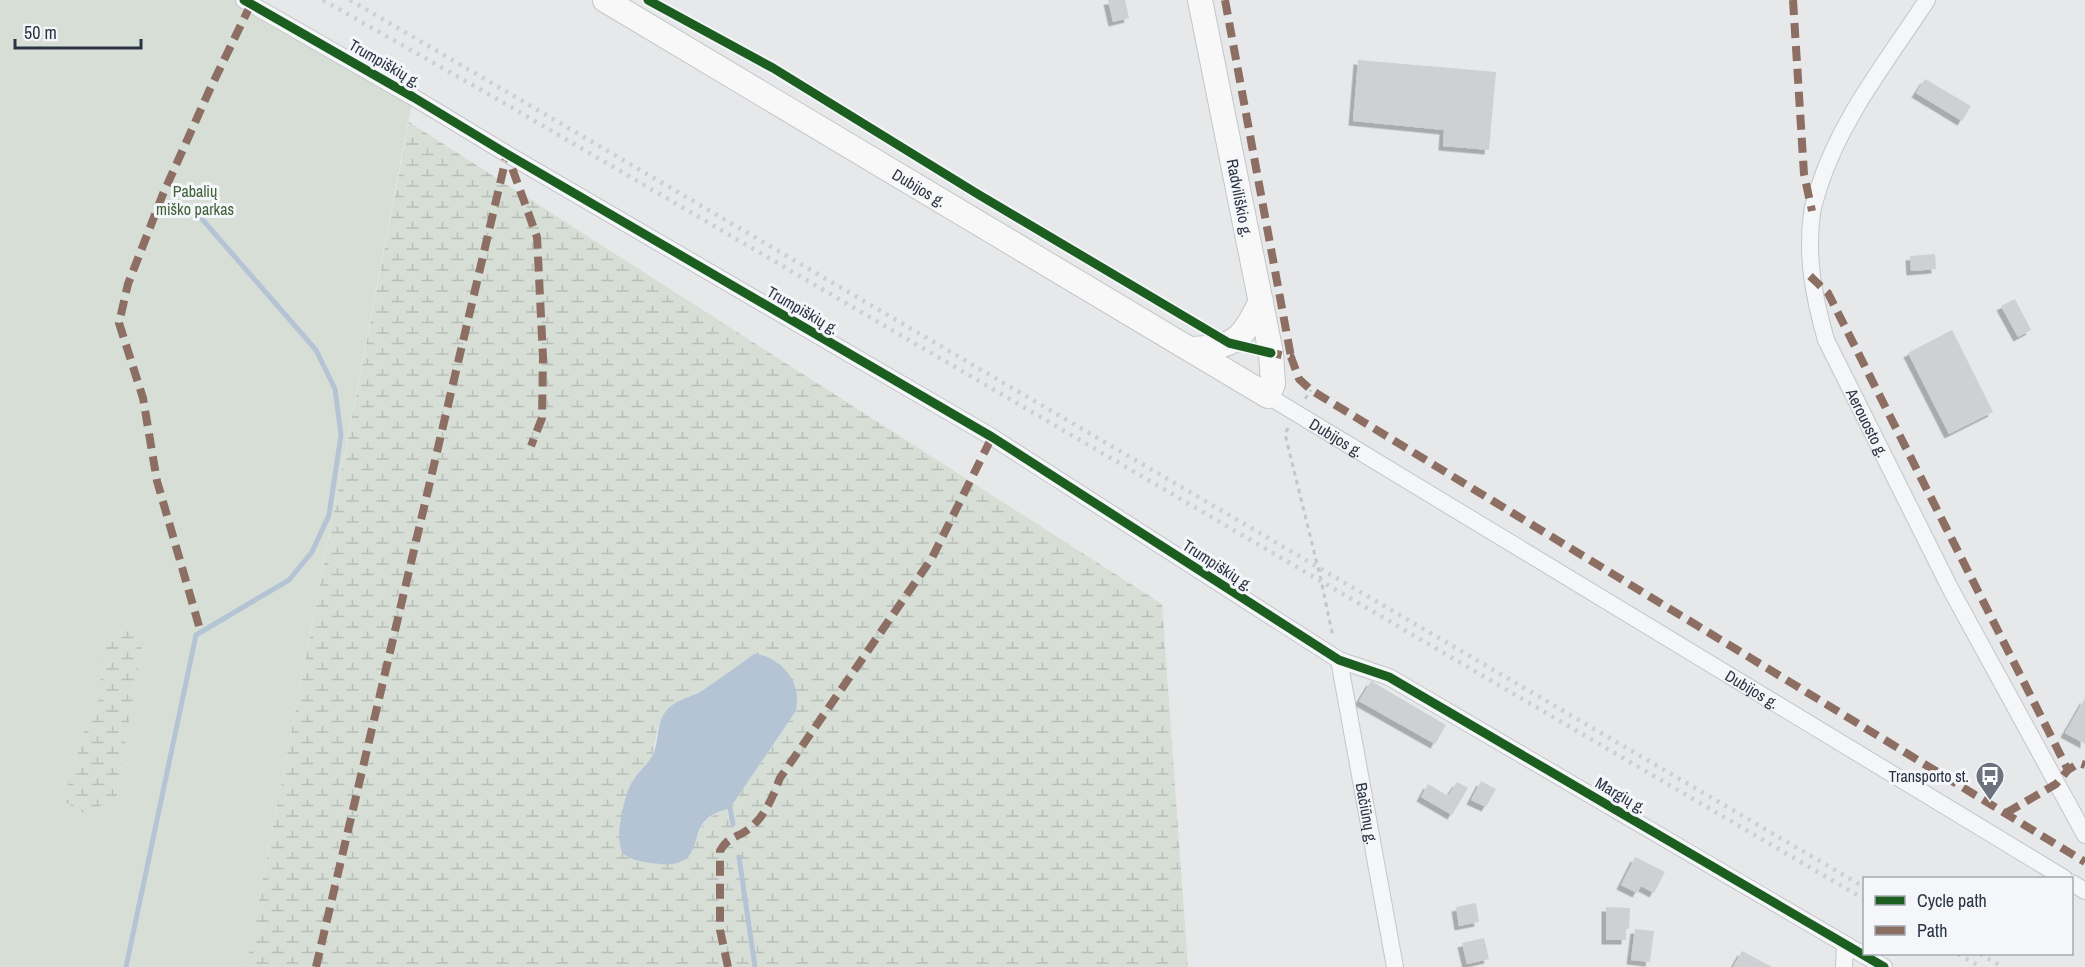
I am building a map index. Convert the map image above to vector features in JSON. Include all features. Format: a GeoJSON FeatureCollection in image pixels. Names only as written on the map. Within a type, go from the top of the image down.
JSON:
{"type":"FeatureCollection","features":[{"type":"Feature","properties":{"kind":"main road","name":"Dubijos g."},"geometry":{"type":"LineString","coordinates":[[605,0],[1268,396]]}},
{"type":"Feature","properties":{"kind":"main road","name":"Radviliškio g."},"geometry":{"type":"LineString","coordinates":[[1200,0],[1274,375],[1268,396]]}},
{"type":"Feature","properties":{"kind":"main road"},"geometry":{"type":"LineString","coordinates":[[1192,349],[1217,347],[1239,337],[1248,328],[1261,301]]}},
{"type":"Feature","properties":{"kind":"street","name":"Trumpiškių g."},"geometry":{"type":"LineString","coordinates":[[244,0],[992,437],[1338,660]]}},
{"type":"Feature","properties":{"kind":"street","name":"Aerouosto g."},"geometry":{"type":"LineString","coordinates":[[1927,0],[1840,134],[1812,211],[1810,276],[1826,340],[1950,588],[2085,835]]}},
{"type":"Feature","properties":{"kind":"street","name":"Dubijos g."},"geometry":{"type":"LineString","coordinates":[[1268,396],[2061,877]]}},
{"type":"Feature","properties":{"kind":"street","name":"Margių g."},"geometry":{"type":"LineString","coordinates":[[1338,660],[1389,677],[1863,955]]}},
{"type":"Feature","properties":{"kind":"street","name":"Bačiūnų g."},"geometry":{"type":"LineString","coordinates":[[1338,660],[1395,967]]}},
{"type":"Feature","properties":{"kind":"street"},"geometry":{"type":"LineString","coordinates":[[1844,967],[1845,944]]}},
{"type":"Feature","properties":{"kind":"street","name":"Margių g."},"geometry":{"type":"LineString","coordinates":[[1864,955],[1884,967]]}},
{"type":"Feature","properties":{"kind":"path"},"geometry":{"type":"LineString","coordinates":[[1311,390],[1285,434],[1338,660]]}},
{"type":"Feature","properties":{"kind":"green space","name":"Pabalių miško parkas"},"geometry":{"type":"Polygon","coordinates":[[[0,0],[244,0],[413,97],[246,967],[0,967],[0,0]],[[133,630],[114,631],[104,645],[97,712],[81,736],[75,765],[68,776],[66,803],[82,813],[116,800],[144,634],[133,630]]]}},
{"type":"Feature","properties":{"kind":"green space"},"geometry":{"type":"Polygon","coordinates":[[[409,122],[1162,604],[1188,967],[246,967],[409,122]],[[763,654],[675,704],[658,726],[652,757],[632,781],[691,853],[703,824],[713,815],[730,808],[796,711],[795,684],[780,665],[763,654]]]}},
{"type":"Feature","properties":{"kind":"green space"},"geometry":{"type":"Polygon","coordinates":[[[133,630],[144,634],[116,800],[82,813],[66,803],[68,776],[75,765],[81,736],[97,712],[104,645],[113,631],[133,630]]]}},
{"type":"Feature","properties":{"kind":"water"},"geometry":{"type":"Polygon","coordinates":[[[754,654],[773,660],[789,674],[797,692],[796,711],[730,808],[717,812],[701,826],[692,852],[687,857],[681,862],[667,864],[628,857],[624,854],[619,840],[625,799],[635,777],[654,753],[659,728],[666,711],[681,700],[698,693],[754,654]]]}},
{"type":"Feature","properties":{"kind":"building"},"geometry":{"type":"Polygon","coordinates":[[[1108,0],[1125,0],[1129,18],[1113,22],[1108,0]]]}},
{"type":"Feature","properties":{"kind":"building"},"geometry":{"type":"Polygon","coordinates":[[[1358,60],[1496,72],[1489,150],[1443,146],[1444,130],[1353,121],[1358,60]]]}},
{"type":"Feature","properties":{"kind":"building"},"geometry":{"type":"Polygon","coordinates":[[[1925,79],[1971,106],[1962,121],[1916,93],[1925,79]]]}},
{"type":"Feature","properties":{"kind":"building"},"geometry":{"type":"Polygon","coordinates":[[[1935,254],[1936,269],[1911,271],[1910,256],[1935,254]]]}},
{"type":"Feature","properties":{"kind":"building"},"geometry":{"type":"Polygon","coordinates":[[[2015,299],[2031,330],[2018,337],[2001,306],[2015,299]]]}},
{"type":"Feature","properties":{"kind":"building"},"geometry":{"type":"Polygon","coordinates":[[[1952,330],[1993,412],[1949,434],[1908,353],[1952,330]]]}},
{"type":"Feature","properties":{"kind":"building"},"geometry":{"type":"Polygon","coordinates":[[[1371,681],[1446,725],[1435,744],[1359,701],[1371,681]]]}},
{"type":"Feature","properties":{"kind":"building"},"geometry":{"type":"Polygon","coordinates":[[[2085,698],[2085,744],[2065,733],[2085,698]]]}},
{"type":"Feature","properties":{"kind":"building"},"geometry":{"type":"Polygon","coordinates":[[[1481,781],[1496,789],[1486,807],[1471,800],[1481,781]]]}},
{"type":"Feature","properties":{"kind":"building"},"geometry":{"type":"Polygon","coordinates":[[[1457,782],[1468,788],[1452,815],[1421,797],[1428,784],[1448,796],[1457,782]]]}},
{"type":"Feature","properties":{"kind":"building"},"geometry":{"type":"Polygon","coordinates":[[[1635,857],[1665,872],[1654,893],[1641,886],[1637,893],[1621,885],[1635,857]]]}},
{"type":"Feature","properties":{"kind":"building"},"geometry":{"type":"Polygon","coordinates":[[[1476,903],[1479,922],[1459,926],[1456,907],[1476,903]]]}},
{"type":"Feature","properties":{"kind":"building"},"geometry":{"type":"Polygon","coordinates":[[[1606,907],[1630,908],[1626,940],[1606,940],[1606,907]]]}},
{"type":"Feature","properties":{"kind":"building"},"geometry":{"type":"Polygon","coordinates":[[[1635,929],[1654,931],[1650,962],[1631,960],[1635,929]]]}},
{"type":"Feature","properties":{"kind":"building"},"geometry":{"type":"Polygon","coordinates":[[[1484,938],[1489,959],[1467,964],[1462,943],[1484,938]]]}},
{"type":"Feature","properties":{"kind":"building"},"geometry":{"type":"Polygon","coordinates":[[[1742,951],[1772,967],[1733,967],[1742,951]]]}},
{"type":"Feature","properties":{"kind":"waterway"},"geometry":{"type":"LineString","coordinates":[[126,967],[196,635],[289,580],[312,552],[329,515],[341,435],[335,389],[316,350],[195,211]]}},
{"type":"Feature","properties":{"kind":"waterway"},"geometry":{"type":"LineString","coordinates":[[730,808],[733,824]]}},
{"type":"Feature","properties":{"kind":"waterway"},"geometry":{"type":"LineString","coordinates":[[739,857],[755,967]]}},
{"type":"Feature","properties":{"kind":"railway"},"geometry":{"type":"LineString","coordinates":[[323,0],[504,103],[1863,898]]}},
{"type":"Feature","properties":{"kind":"railway"},"geometry":{"type":"LineString","coordinates":[[350,0],[1863,886]]}},
{"type":"Feature","properties":{"kind":"railway"},"geometry":{"type":"LineString","coordinates":[[1960,955],[1981,967]]}},
{"type":"Feature","properties":{"kind":"railway"},"geometry":{"type":"LineString","coordinates":[[1982,955],[2003,967]]}},
{"type":"Feature","properties":{"kind":"marked path"},"geometry":{"type":"LineString","coordinates":[[1225,0],[1291,357]]}},
{"type":"Feature","properties":{"kind":"marked path"},"geometry":{"type":"LineString","coordinates":[[1793,0],[1804,174],[1812,211]]}},
{"type":"Feature","properties":{"kind":"marked path"},"geometry":{"type":"LineString","coordinates":[[199,626],[157,481],[143,398],[119,323],[128,284],[163,194],[251,4]]}},
{"type":"Feature","properties":{"kind":"marked path"},"geometry":{"type":"LineString","coordinates":[[316,967],[507,154],[537,237],[543,357],[542,418],[531,446]]}},
{"type":"Feature","properties":{"kind":"marked path"},"geometry":{"type":"LineString","coordinates":[[1810,276],[1828,293],[2068,770]]}},
{"type":"Feature","properties":{"kind":"marked path"},"geometry":{"type":"LineString","coordinates":[[1267,352],[1291,357],[1299,379],[1311,390],[2085,862]]}},
{"type":"Feature","properties":{"kind":"marked path"},"geometry":{"type":"LineString","coordinates":[[728,967],[720,930],[720,851],[729,841],[753,826],[763,814],[780,778],[932,558],[992,437]]}},
{"type":"Feature","properties":{"kind":"marked path"},"geometry":{"type":"LineString","coordinates":[[2006,813],[2056,784],[2068,770],[2079,763],[2085,765]]}},
{"type":"Feature","properties":{"kind":"cycle path"},"geometry":{"type":"LineString","coordinates":[[244,0],[992,437],[1339,660],[1389,677],[1863,955]]}},
{"type":"Feature","properties":{"kind":"cycle path"},"geometry":{"type":"LineString","coordinates":[[648,0],[773,68],[976,193],[1229,343],[1271,353]]}},
{"type":"Feature","properties":{"kind":"cycle path"},"geometry":{"type":"LineString","coordinates":[[1864,955],[1884,967]]}},
{"type":"Feature","properties":{"kind":"place","name":"Transporto st."},"geometry":{"type":"Point","coordinates":[1990,802]}}]}
